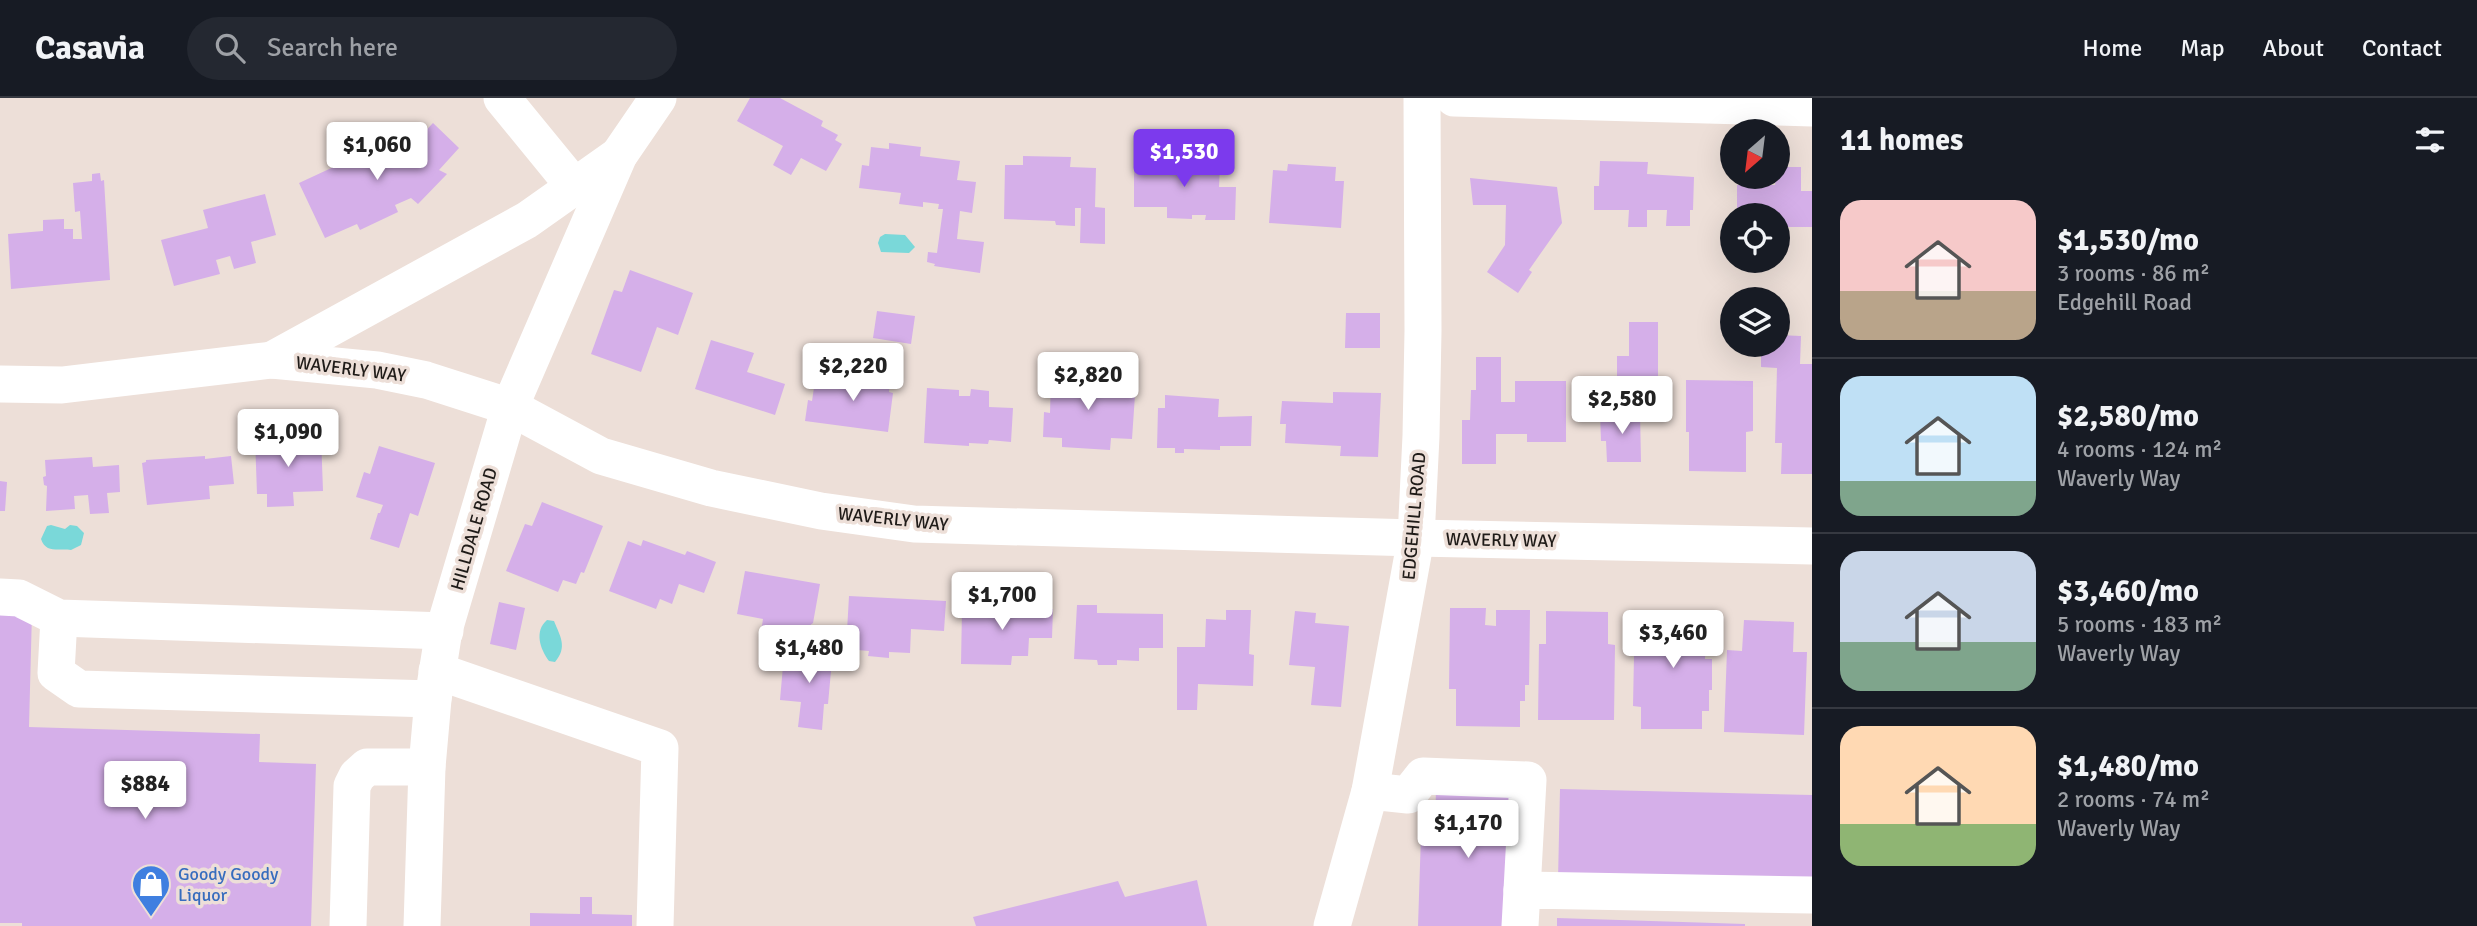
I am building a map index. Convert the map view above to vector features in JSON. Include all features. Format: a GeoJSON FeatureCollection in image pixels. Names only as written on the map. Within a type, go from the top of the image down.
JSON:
{"type":"FeatureCollection","features":[{"type":"Feature","properties":{"kind":"street"},"geometry":{"type":"LineString","coordinates":[[502,98],[573,186]]}},
{"type":"Feature","properties":{"kind":"street","name":"HILLDALE ROAD"},"geometry":{"type":"LineString","coordinates":[[422,926],[427,767],[435,685],[445,631],[510,407],[619,155],[658,98]]}},
{"type":"Feature","properties":{"kind":"street","name":"EDGEHILL ROAD"},"geometry":{"type":"LineString","coordinates":[[1332,926],[1370,791],[1416,538],[1423,331],[1422,98]]}},
{"type":"Feature","properties":{"kind":"street"},"geometry":{"type":"LineString","coordinates":[[1454,98],[1812,108]]}},
{"type":"Feature","properties":{"kind":"street","name":"HILLDALE ROAD"},"geometry":{"type":"LineString","coordinates":[[272,359],[527,220],[619,155]]}},
{"type":"Feature","properties":{"kind":"street","name":"WAVERLY WAY"},"geometry":{"type":"LineString","coordinates":[[0,384],[62,385],[272,359],[401,375],[426,380],[510,407],[601,456],[711,488],[821,511],[914,524],[1812,546]]}},
{"type":"Feature","properties":{"kind":"street"},"geometry":{"type":"LineString","coordinates":[[0,597],[19,598],[59,618],[445,631]]}},
{"type":"Feature","properties":{"kind":"street"},"geometry":{"type":"LineString","coordinates":[[59,618],[56,673],[79,689],[435,685],[660,748],[655,926]]}},
{"type":"Feature","properties":{"kind":"street"},"geometry":{"type":"LineString","coordinates":[[348,926],[352,786],[367,766],[427,767]]}},
{"type":"Feature","properties":{"kind":"street"},"geometry":{"type":"LineString","coordinates":[[1370,791],[1408,795],[1423,776],[1528,780],[1520,926]]}},
{"type":"Feature","properties":{"kind":"street"},"geometry":{"type":"LineString","coordinates":[[1522,890],[1812,895]]}},
{"type":"Feature","properties":{"kind":"water"},"geometry":{"type":"Polygon","coordinates":[[[885,234],[905,235],[915,247],[909,253],[881,252],[878,243],[880,237],[885,234]]]}},
{"type":"Feature","properties":{"kind":"water"},"geometry":{"type":"Polygon","coordinates":[[[70,525],[77,526],[84,533],[81,545],[71,550],[46,547],[41,539],[47,526],[65,529],[70,525]]]}},
{"type":"Feature","properties":{"kind":"water"},"geometry":{"type":"Polygon","coordinates":[[[547,620],[554,621],[562,642],[559,657],[555,662],[549,661],[540,640],[541,629],[547,620]]]}},
{"type":"Feature","properties":{"kind":"building"},"geometry":{"type":"Polygon","coordinates":[[[750,98],[780,98],[823,121],[821,126],[838,135],[835,140],[842,144],[826,171],[801,158],[791,175],[773,165],[783,146],[737,121],[750,98]]]}},
{"type":"Feature","properties":{"kind":"building"},"geometry":{"type":"Polygon","coordinates":[[[433,123],[459,148],[439,170],[447,174],[418,204],[411,198],[395,205],[398,212],[360,230],[357,224],[325,238],[299,183],[394,139],[402,156],[433,123]]]}},
{"type":"Feature","properties":{"kind":"building"},"geometry":{"type":"Polygon","coordinates":[[[889,143],[921,147],[920,156],[960,161],[957,180],[976,182],[972,213],[960,211],[957,239],[984,242],[980,273],[934,266],[935,264],[927,262],[928,252],[937,253],[943,209],[938,209],[939,204],[923,202],[923,207],[899,204],[901,193],[859,188],[862,165],[869,166],[871,147],[889,149],[889,143]]]}},
{"type":"Feature","properties":{"kind":"building"},"geometry":{"type":"Polygon","coordinates":[[[1023,156],[1071,157],[1070,167],[1096,168],[1095,207],[1105,208],[1105,244],[1080,243],[1081,208],[1075,208],[1075,226],[1056,225],[1055,221],[1004,219],[1005,165],[1023,165],[1023,156]]]}},
{"type":"Feature","properties":{"kind":"building"},"geometry":{"type":"Polygon","coordinates":[[[1150,157],[1204,158],[1205,166],[1220,166],[1219,187],[1236,187],[1235,220],[1205,220],[1206,215],[1192,215],[1192,219],[1167,218],[1167,207],[1134,207],[1134,164],[1150,164],[1150,157]]]}},
{"type":"Feature","properties":{"kind":"building"},"geometry":{"type":"Polygon","coordinates":[[[1600,161],[1648,162],[1647,174],[1694,177],[1690,226],[1666,226],[1667,210],[1647,210],[1647,227],[1628,227],[1629,210],[1594,210],[1594,186],[1599,186],[1600,161]]]}},
{"type":"Feature","properties":{"kind":"building"},"geometry":{"type":"Polygon","coordinates":[[[1288,164],[1336,167],[1335,181],[1344,181],[1341,228],[1269,223],[1273,170],[1287,171],[1288,164]]]}},
{"type":"Feature","properties":{"kind":"building"},"geometry":{"type":"Polygon","coordinates":[[[1790,167],[1801,167],[1801,191],[1812,191],[1812,227],[1790,227],[1790,203],[1737,203],[1737,189],[1790,189],[1790,167]]]}},
{"type":"Feature","properties":{"kind":"building"},"geometry":{"type":"Polygon","coordinates":[[[100,173],[101,181],[104,180],[110,280],[11,289],[8,234],[43,231],[43,220],[64,219],[64,229],[73,229],[73,239],[82,239],[80,211],[75,212],[73,183],[92,181],[92,174],[100,173]]]}},
{"type":"Feature","properties":{"kind":"building"},"geometry":{"type":"Polygon","coordinates":[[[1470,178],[1557,187],[1562,223],[1529,270],[1532,272],[1518,293],[1487,272],[1505,245],[1506,205],[1473,205],[1470,178]]]}},
{"type":"Feature","properties":{"kind":"building"},"geometry":{"type":"Polygon","coordinates":[[[265,194],[276,235],[251,242],[256,263],[234,269],[230,256],[216,260],[220,274],[174,286],[161,240],[208,228],[203,210],[265,194]]]}},
{"type":"Feature","properties":{"kind":"building"},"geometry":{"type":"Polygon","coordinates":[[[630,270],[693,293],[678,335],[657,327],[641,372],[591,354],[614,290],[622,292],[630,270]]]}},
{"type":"Feature","properties":{"kind":"building"},"geometry":{"type":"Polygon","coordinates":[[[877,311],[915,316],[911,344],[873,338],[877,311]]]}},
{"type":"Feature","properties":{"kind":"building"},"geometry":{"type":"Polygon","coordinates":[[[1346,313],[1380,313],[1380,348],[1345,348],[1346,313]]]}},
{"type":"Feature","properties":{"kind":"building"},"geometry":{"type":"Polygon","coordinates":[[[1629,322],[1658,322],[1658,390],[1617,389],[1617,356],[1629,356],[1629,322]]]}},
{"type":"Feature","properties":{"kind":"building"},"geometry":{"type":"Polygon","coordinates":[[[1790,336],[1801,336],[1800,364],[1812,364],[1812,474],[1781,474],[1782,443],[1775,443],[1777,368],[1761,367],[1761,357],[1790,357],[1790,336]]]}},
{"type":"Feature","properties":{"kind":"building"},"geometry":{"type":"Polygon","coordinates":[[[711,340],[754,353],[747,372],[785,384],[775,415],[695,389],[711,340]]]}},
{"type":"Feature","properties":{"kind":"building"},"geometry":{"type":"Polygon","coordinates":[[[1476,357],[1501,357],[1501,402],[1515,402],[1515,381],[1566,381],[1566,442],[1527,442],[1527,434],[1496,434],[1496,464],[1462,464],[1462,420],[1470,420],[1471,390],[1476,390],[1476,357]]]}},
{"type":"Feature","properties":{"kind":"building"},"geometry":{"type":"Polygon","coordinates":[[[1073,370],[1098,371],[1097,382],[1112,383],[1112,394],[1135,395],[1132,439],[1111,438],[1110,450],[1062,447],[1062,438],[1043,437],[1044,412],[1050,413],[1051,377],[1073,379],[1073,370]]]}},
{"type":"Feature","properties":{"kind":"building"},"geometry":{"type":"Polygon","coordinates":[[[857,371],[891,376],[889,392],[893,393],[888,432],[805,421],[808,400],[812,401],[815,381],[842,385],[842,378],[855,380],[857,371]]]}},
{"type":"Feature","properties":{"kind":"building"},"geometry":{"type":"Polygon","coordinates":[[[1686,380],[1753,381],[1753,431],[1746,432],[1746,472],[1689,471],[1686,380]]]}},
{"type":"Feature","properties":{"kind":"building"},"geometry":{"type":"Polygon","coordinates":[[[927,388],[959,390],[959,396],[970,396],[971,389],[989,391],[989,407],[1013,408],[1011,442],[989,440],[988,444],[969,443],[969,446],[924,443],[927,388]]]}},
{"type":"Feature","properties":{"kind":"building"},"geometry":{"type":"Polygon","coordinates":[[[1333,392],[1381,393],[1378,457],[1340,456],[1341,446],[1285,443],[1286,424],[1280,424],[1282,401],[1333,403],[1333,392]]]}},
{"type":"Feature","properties":{"kind":"building"},"geometry":{"type":"Polygon","coordinates":[[[1165,395],[1219,399],[1218,417],[1252,416],[1251,446],[1220,446],[1220,450],[1184,449],[1184,453],[1175,453],[1175,448],[1157,448],[1158,408],[1165,408],[1165,395]]]}},
{"type":"Feature","properties":{"kind":"building"},"geometry":{"type":"Polygon","coordinates":[[[1600,412],[1640,412],[1641,462],[1607,462],[1606,441],[1601,441],[1600,412]]]}},
{"type":"Feature","properties":{"kind":"building"},"geometry":{"type":"Polygon","coordinates":[[[321,436],[323,491],[293,492],[294,506],[267,507],[267,494],[257,494],[255,438],[277,438],[277,445],[301,444],[300,437],[321,436]]]}},
{"type":"Feature","properties":{"kind":"building"},"geometry":{"type":"Polygon","coordinates":[[[379,446],[435,463],[418,516],[410,513],[399,548],[370,539],[383,505],[356,497],[364,472],[370,474],[379,446]]]}},
{"type":"Feature","properties":{"kind":"building"},"geometry":{"type":"Polygon","coordinates":[[[205,456],[205,459],[231,456],[234,484],[209,486],[210,499],[147,505],[142,463],[146,460],[205,456]]]}},
{"type":"Feature","properties":{"kind":"building"},"geometry":{"type":"Polygon","coordinates":[[[92,457],[93,467],[119,465],[120,492],[107,493],[109,513],[90,514],[88,495],[74,496],[75,509],[46,511],[47,486],[44,485],[43,477],[46,476],[45,460],[92,457]]]}},
{"type":"Feature","properties":{"kind":"building"},"geometry":{"type":"Polygon","coordinates":[[[0,481],[7,482],[5,511],[0,511],[0,481]]]}},
{"type":"Feature","properties":{"kind":"building"},"geometry":{"type":"Polygon","coordinates":[[[542,502],[603,526],[584,573],[581,572],[576,584],[563,580],[558,592],[506,571],[525,524],[532,526],[542,502]]]}},
{"type":"Feature","properties":{"kind":"building"},"geometry":{"type":"Polygon","coordinates":[[[643,540],[685,555],[687,551],[716,562],[704,593],[679,584],[672,604],[660,599],[656,609],[609,591],[628,541],[641,546],[643,540]]]}},
{"type":"Feature","properties":{"kind":"building"},"geometry":{"type":"Polygon","coordinates":[[[745,571],[820,584],[813,623],[809,626],[806,640],[761,632],[763,619],[737,614],[745,571]]]}},
{"type":"Feature","properties":{"kind":"building"},"geometry":{"type":"Polygon","coordinates":[[[849,596],[946,601],[944,631],[911,629],[910,653],[889,652],[889,658],[868,656],[869,651],[846,649],[849,596]]]}},
{"type":"Feature","properties":{"kind":"building"},"geometry":{"type":"Polygon","coordinates":[[[499,602],[525,608],[516,650],[490,644],[499,602]]]}},
{"type":"Feature","properties":{"kind":"building"},"geometry":{"type":"Polygon","coordinates":[[[982,602],[1030,604],[1030,609],[1053,609],[1052,638],[1029,638],[1028,656],[1012,656],[1011,665],[961,664],[962,609],[982,609],[982,602]]]}},
{"type":"Feature","properties":{"kind":"building"},"geometry":{"type":"Polygon","coordinates":[[[1077,605],[1097,605],[1097,613],[1163,614],[1163,648],[1139,648],[1139,661],[1117,660],[1117,665],[1098,665],[1097,660],[1074,659],[1077,605]]]}},
{"type":"Feature","properties":{"kind":"building"},"geometry":{"type":"Polygon","coordinates":[[[1450,608],[1486,608],[1485,625],[1496,626],[1496,610],[1530,610],[1529,685],[1525,685],[1525,701],[1520,701],[1520,727],[1456,726],[1456,689],[1449,689],[1450,608]]]}},
{"type":"Feature","properties":{"kind":"building"},"geometry":{"type":"Polygon","coordinates":[[[1226,610],[1251,610],[1249,654],[1254,655],[1253,686],[1198,684],[1197,710],[1177,710],[1177,647],[1205,647],[1206,619],[1226,620],[1226,610]]]}},
{"type":"Feature","properties":{"kind":"building"},"geometry":{"type":"Polygon","coordinates":[[[1295,611],[1316,613],[1315,623],[1349,626],[1341,707],[1311,705],[1315,667],[1289,665],[1295,611]]]}},
{"type":"Feature","properties":{"kind":"building"},"geometry":{"type":"Polygon","coordinates":[[[1546,611],[1608,612],[1608,644],[1615,645],[1614,720],[1538,720],[1539,644],[1546,644],[1546,611]]]}},
{"type":"Feature","properties":{"kind":"building"},"geometry":{"type":"Polygon","coordinates":[[[0,612],[32,612],[29,727],[260,734],[259,762],[316,764],[311,926],[22,926],[22,923],[0,923],[0,612]]]}},
{"type":"Feature","properties":{"kind":"building"},"geometry":{"type":"Polygon","coordinates":[[[1639,613],[1713,613],[1713,635],[1706,635],[1705,659],[1712,659],[1712,690],[1709,690],[1709,711],[1702,711],[1702,729],[1641,729],[1641,707],[1633,706],[1634,656],[1638,656],[1639,613]]]}},
{"type":"Feature","properties":{"kind":"building"},"geometry":{"type":"Polygon","coordinates":[[[1744,620],[1794,622],[1793,652],[1807,652],[1804,735],[1724,732],[1727,650],[1742,651],[1744,620]]]}},
{"type":"Feature","properties":{"kind":"building"},"geometry":{"type":"Polygon","coordinates":[[[805,641],[828,644],[826,671],[831,671],[822,730],[798,727],[801,702],[780,700],[783,666],[802,668],[805,641]]]}},
{"type":"Feature","properties":{"kind":"building"},"geometry":{"type":"Polygon","coordinates":[[[1436,787],[1515,790],[1510,926],[1418,926],[1421,835],[1435,836],[1436,787]]]}},
{"type":"Feature","properties":{"kind":"building"},"geometry":{"type":"Polygon","coordinates":[[[1560,789],[1812,795],[1812,886],[1558,880],[1560,789]]]}},
{"type":"Feature","properties":{"kind":"building"},"geometry":{"type":"Polygon","coordinates":[[[1197,880],[1207,926],[976,926],[973,917],[1118,881],[1125,897],[1197,880]]]}},
{"type":"Feature","properties":{"kind":"building"},"geometry":{"type":"Polygon","coordinates":[[[580,897],[592,897],[592,914],[632,915],[632,926],[530,926],[530,913],[580,914],[580,897]]]}},
{"type":"Feature","properties":{"kind":"building"},"geometry":{"type":"Polygon","coordinates":[[[1557,918],[1745,924],[1745,926],[1557,926],[1557,918]]]}},
{"type":"Feature","properties":{"kind":"place","name":"Goody Goody Liquor"},"geometry":{"type":"Point","coordinates":[151,918]}}]}
